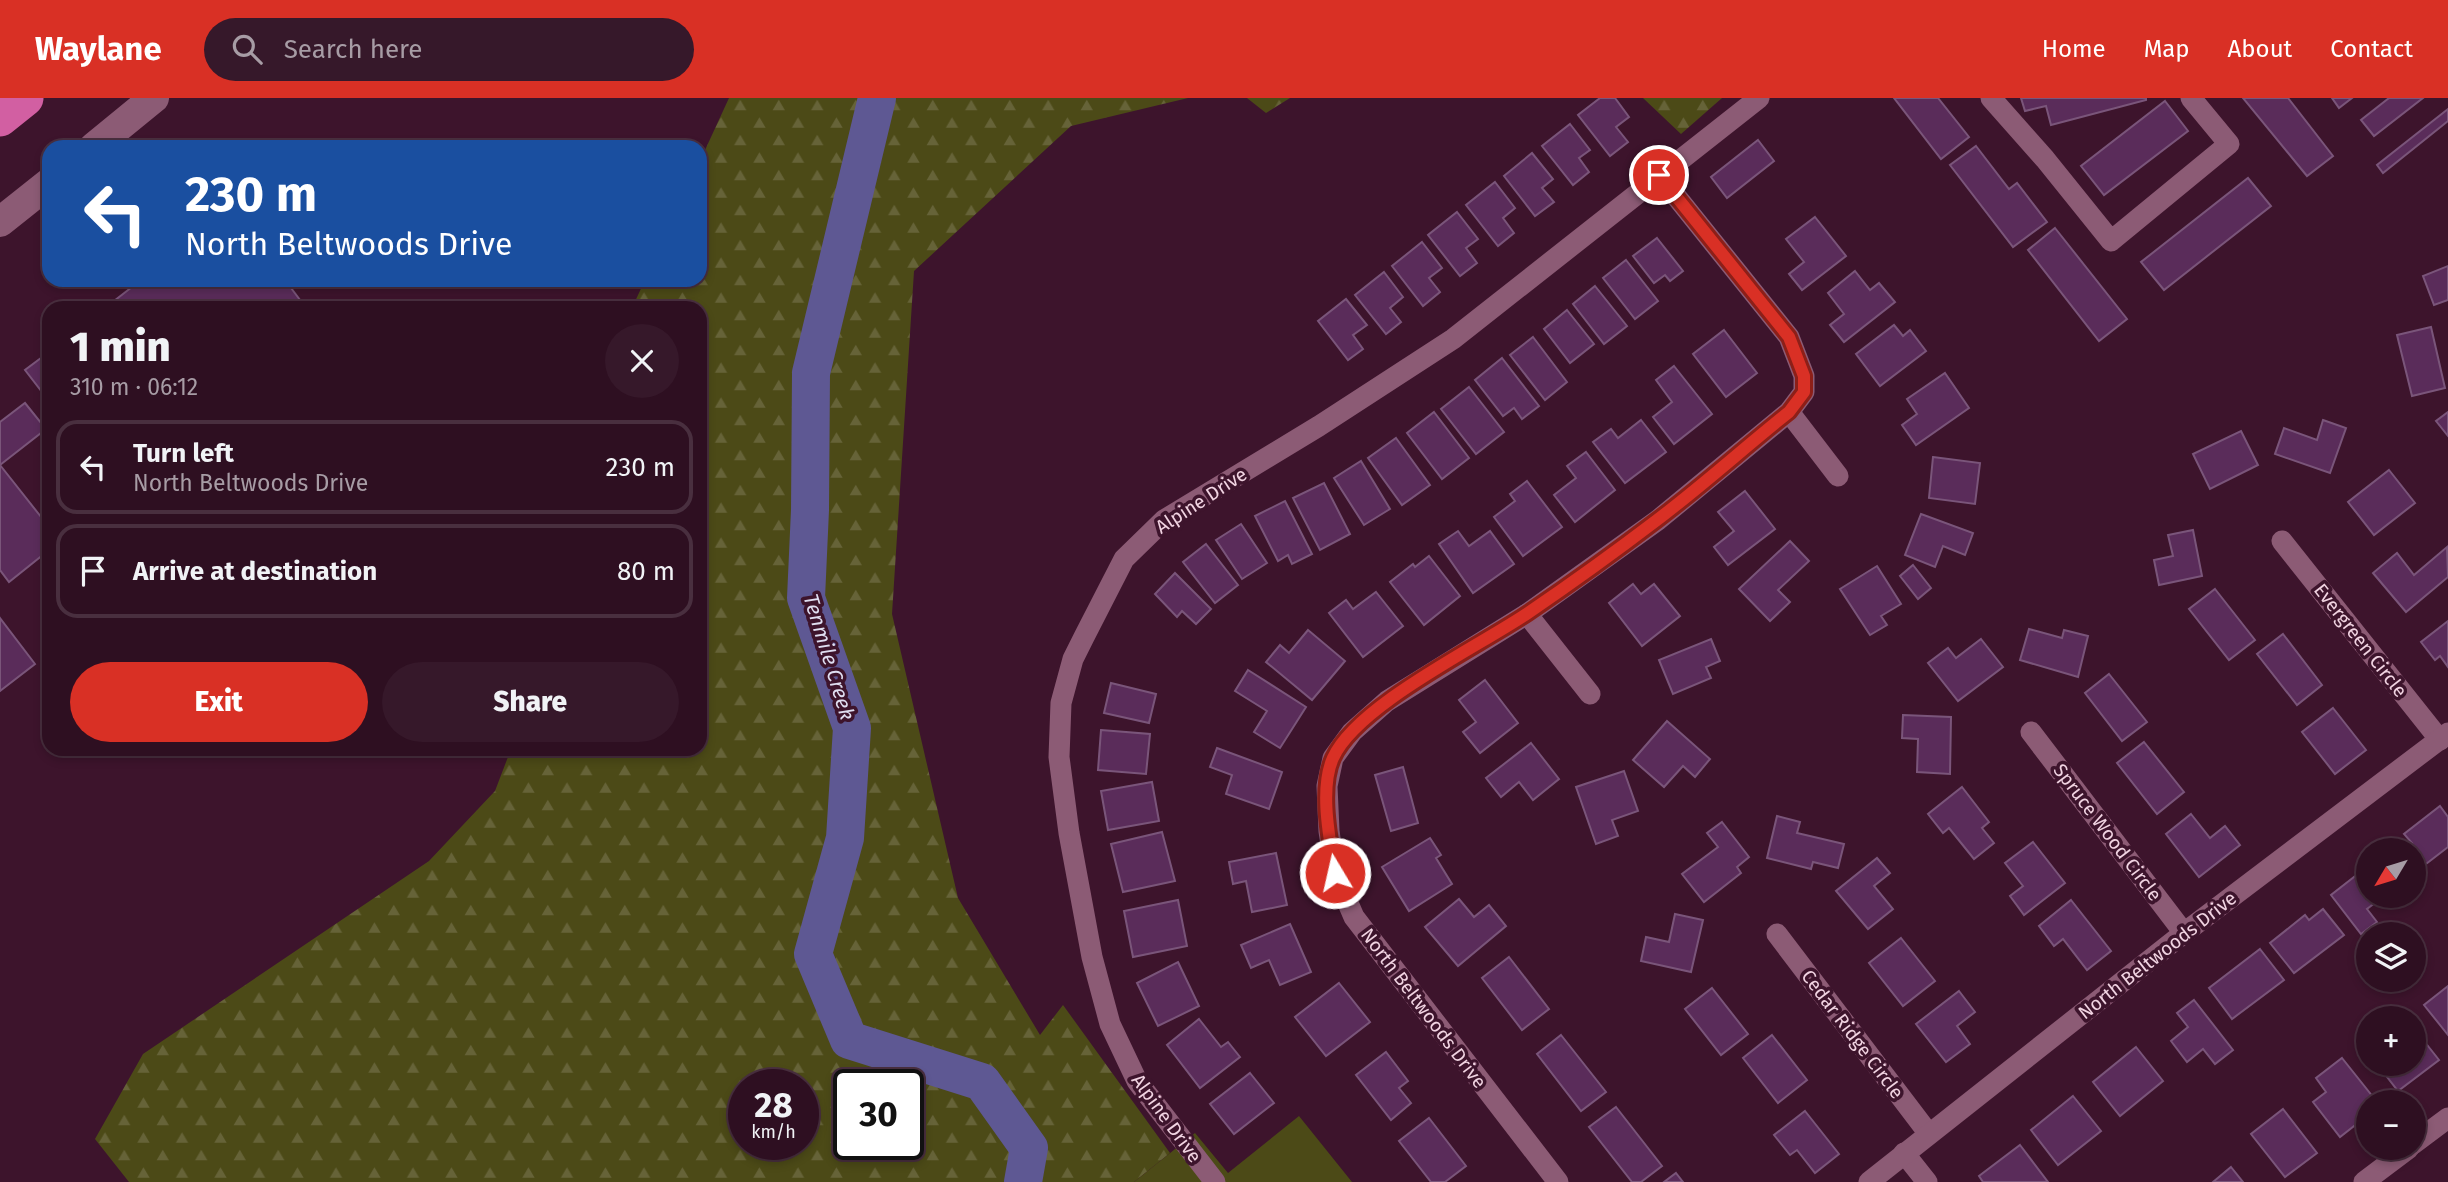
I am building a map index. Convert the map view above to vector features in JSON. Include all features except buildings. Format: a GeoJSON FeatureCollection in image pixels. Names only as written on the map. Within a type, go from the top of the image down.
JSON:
{"type":"FeatureCollection","features":[{"type":"Feature","properties":{"kind":"highway"},"geometry":{"type":"LineString","coordinates":[[0,118],[25,98]]}},
{"type":"Feature","properties":{"kind":"main road"},"geometry":{"type":"LineString","coordinates":[[103,140],[154,98]]}},
{"type":"Feature","properties":{"kind":"main road"},"geometry":{"type":"LineString","coordinates":[[0,222],[42,189]]}},
{"type":"Feature","properties":{"kind":"street","name":"Alpine Drive"},"geometry":{"type":"LineString","coordinates":[[1215,1182],[1137,1081],[1110,1024],[1092,957],[1069,833],[1059,757],[1061,703],[1073,659],[1124,559],[1164,520],[1319,426],[1453,338],[1759,98]]}},
{"type":"Feature","properties":{"kind":"street"},"geometry":{"type":"LineString","coordinates":[[1991,98],[2045,159],[2111,241],[2229,144],[2191,98]]}},
{"type":"Feature","properties":{"kind":"street","name":"North Beltwoods Drive"},"geometry":{"type":"LineString","coordinates":[[1558,1182],[1354,917],[1335,873],[1329,831],[1327,786],[1333,758],[1352,732],[1387,701],[1527,614],[1658,520],[1789,412],[1804,392],[1804,376],[1789,337],[1659,175]]}},
{"type":"Feature","properties":{"kind":"street"},"geometry":{"type":"LineString","coordinates":[[1789,412],[1838,475]]}},
{"type":"Feature","properties":{"kind":"street","name":"Evergreen Circle"},"geometry":{"type":"LineString","coordinates":[[2282,541],[2444,737]]}},
{"type":"Feature","properties":{"kind":"street"},"geometry":{"type":"LineString","coordinates":[[1527,614],[1590,694]]}},
{"type":"Feature","properties":{"kind":"street","name":"Spruce Wood Circle"},"geometry":{"type":"LineString","coordinates":[[2031,732],[2185,933]]}},
{"type":"Feature","properties":{"kind":"street","name":"North Beltwoods Drive"},"geometry":{"type":"LineString","coordinates":[[1869,1182],[2185,933],[2444,737]]}},
{"type":"Feature","properties":{"kind":"street","name":"Cedar Ridge Circle"},"geometry":{"type":"LineString","coordinates":[[1777,934],[1929,1134]]}},
{"type":"Feature","properties":{"kind":"street"},"geometry":{"type":"LineString","coordinates":[[2426,1134],[2448,1118]]}},
{"type":"Feature","properties":{"kind":"street"},"geometry":{"type":"LineString","coordinates":[[1904,1153],[1927,1182]]}},
{"type":"Feature","properties":{"kind":"street"},"geometry":{"type":"LineString","coordinates":[[2364,1182],[2393,1160]]}},
{"type":"Feature","properties":{"kind":"green space"},"geometry":{"type":"Polygon","coordinates":[[[729,98],[1188,98],[1071,126],[914,271],[892,614],[958,898],[1040,1035],[1063,1005],[1170,1153],[1134,1182],[129,1182],[95,1139],[143,1054],[429,861],[495,791],[508,756],[707,756],[707,301],[635,301],[642,287],[707,287],[707,146],[729,98]]]}},
{"type":"Feature","properties":{"kind":"green space"},"geometry":{"type":"Polygon","coordinates":[[[1247,98],[1290,98],[1266,113],[1247,98]]]}},
{"type":"Feature","properties":{"kind":"green space"},"geometry":{"type":"Polygon","coordinates":[[[1643,98],[1722,98],[1681,134],[1643,98]]]}},
{"type":"Feature","properties":{"kind":"green space"},"geometry":{"type":"Polygon","coordinates":[[[1299,1116],[1352,1182],[1134,1182],[1195,1133],[1228,1173],[1299,1116]]]}},
{"type":"Feature","properties":{"kind":"waterway","name":"Tenmile Creek"},"geometry":{"type":"LineString","coordinates":[[877,98],[811,373],[806,598],[852,728],[845,838],[813,954],[849,1040],[982,1082],[1029,1148],[1023,1182]]}},
{"type":"Feature","properties":{"kind":"route"},"geometry":{"type":"LineString","coordinates":[[1335,873],[1329,831],[1327,786],[1333,758],[1352,732],[1387,701],[1527,614],[1658,520],[1789,412],[1804,392],[1804,376],[1789,337],[1659,175]]}}]}
